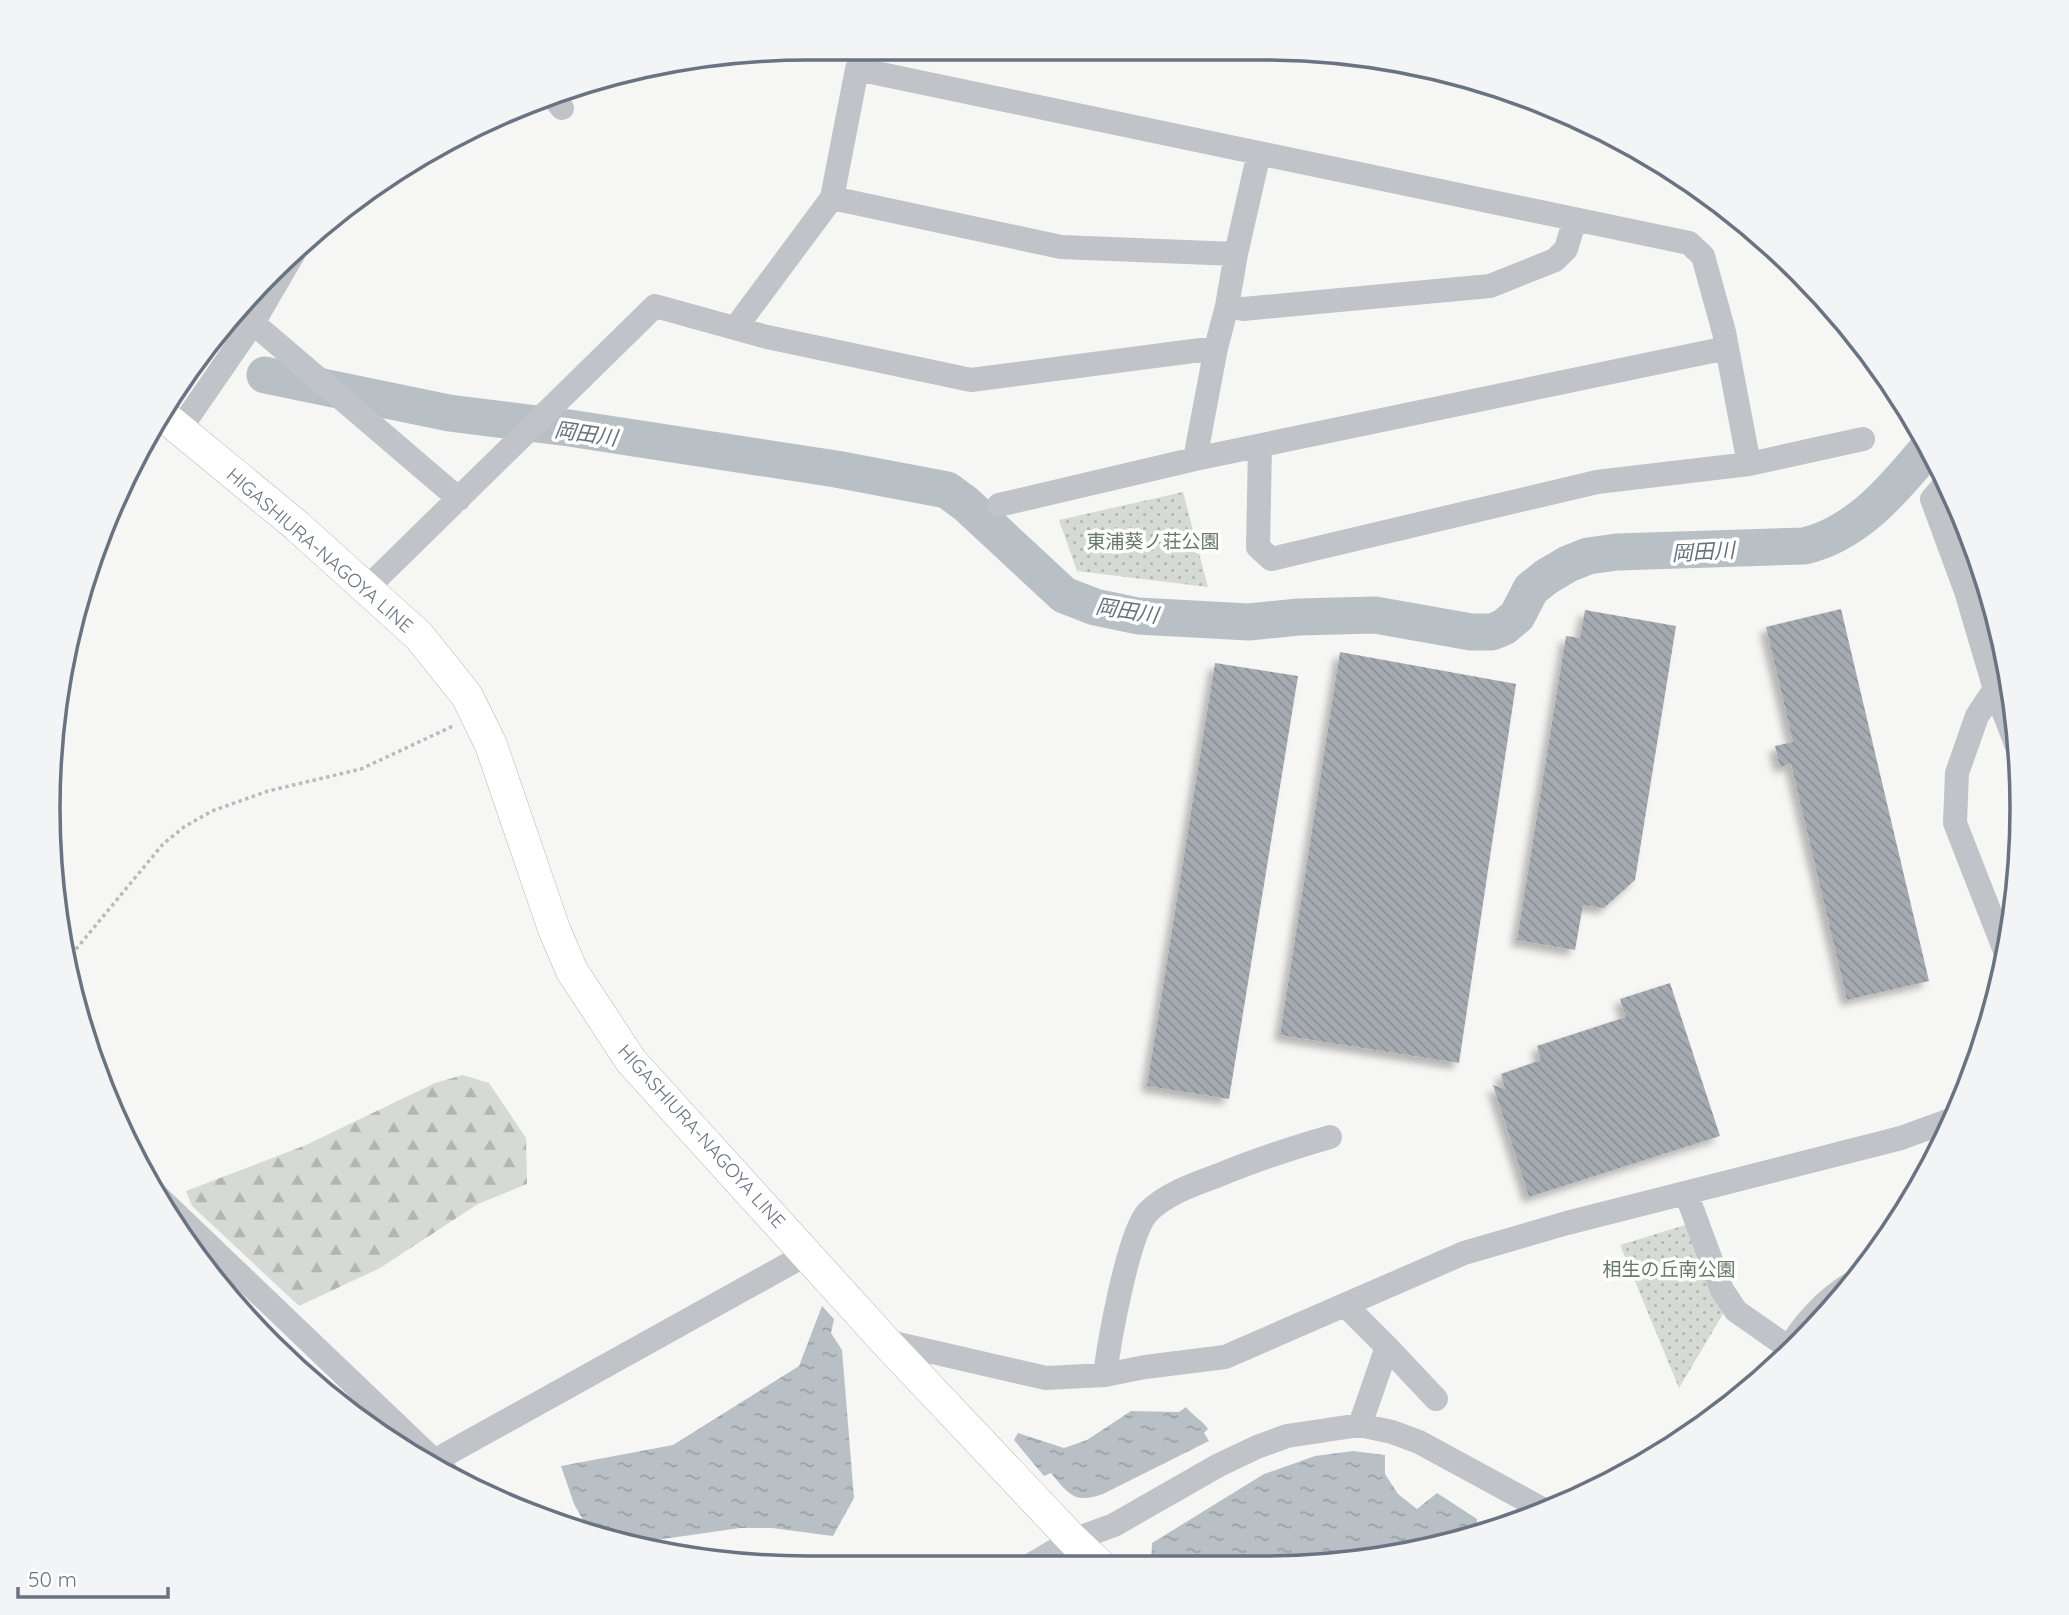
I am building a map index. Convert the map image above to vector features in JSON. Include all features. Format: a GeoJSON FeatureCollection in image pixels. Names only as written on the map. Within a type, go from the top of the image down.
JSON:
{"type":"FeatureCollection","features":[{"type":"Feature","properties":{"kind":"main road","name":"HIGASHIURA-NAGOYA LINE"},"geometry":{"type":"LineString","coordinates":[[170,421],[296,525],[419,636],[467,696],[476,714],[513,804],[554,929],[578,982],[631,1061],[885,1341],[1090,1556]]}},
{"type":"Feature","properties":{"kind":"street"},"geometry":{"type":"LineString","coordinates":[[736,327],[832,198],[858,69],[1694,246],[1703,256],[1727,348],[1749,464]]}},
{"type":"Feature","properties":{"kind":"street"},"geometry":{"type":"LineString","coordinates":[[1195,459],[1216,348],[1259,153]]}},
{"type":"Feature","properties":{"kind":"street"},"geometry":{"type":"LineString","coordinates":[[832,198],[1061,247],[1236,254]]}},
{"type":"Feature","properties":{"kind":"street"},"geometry":{"type":"LineString","coordinates":[[1227,306],[1243,309],[1490,286],[1555,260],[1566,249],[1575,219]]}},
{"type":"Feature","properties":{"kind":"street"},"geometry":{"type":"LineString","coordinates":[[170,421],[259,300]]}},
{"type":"Feature","properties":{"kind":"street"},"geometry":{"type":"LineString","coordinates":[[367,588],[655,306],[767,337],[971,380],[1216,348]]}},
{"type":"Feature","properties":{"kind":"street"},"geometry":{"type":"LineString","coordinates":[[246,317],[459,499]]}},
{"type":"Feature","properties":{"kind":"street"},"geometry":{"type":"LineString","coordinates":[[999,505],[1195,459],[1727,348]]}},
{"type":"Feature","properties":{"kind":"street"},"geometry":{"type":"LineString","coordinates":[[1260,447],[1258,547],[1270,559],[1597,482],[1749,464],[1863,439]]}},
{"type":"Feature","properties":{"kind":"street"},"geometry":{"type":"LineString","coordinates":[[1939,492],[1933,499],[1966,591],[2003,710]]}},
{"type":"Feature","properties":{"kind":"street"},"geometry":{"type":"LineString","coordinates":[[1995,689],[1977,716],[1956,773],[1955,823],[1998,934]]}},
{"type":"Feature","properties":{"kind":"street"},"geometry":{"type":"LineString","coordinates":[[885,1341],[1046,1378],[1105,1376],[1145,1367],[1225,1357],[1464,1253],[1567,1223],[1901,1138],[1939,1124]]}},
{"type":"Feature","properties":{"kind":"street"},"geometry":{"type":"LineString","coordinates":[[1105,1376],[1108,1348],[1135,1232],[1147,1213],[1186,1187],[1266,1156],[1330,1137]]}},
{"type":"Feature","properties":{"kind":"street"},"geometry":{"type":"LineString","coordinates":[[1686,1193],[1722,1290],[1736,1311],[1780,1346]]}},
{"type":"Feature","properties":{"kind":"street"},"geometry":{"type":"LineString","coordinates":[[187,1225],[419,1446]]}},
{"type":"Feature","properties":{"kind":"street"},"geometry":{"type":"LineString","coordinates":[[448,1463],[807,1254]]}},
{"type":"Feature","properties":{"kind":"street"},"geometry":{"type":"LineString","coordinates":[[1345,1305],[1436,1399]]}},
{"type":"Feature","properties":{"kind":"street"},"geometry":{"type":"LineString","coordinates":[[1360,1425],[1387,1347]]}},
{"type":"Feature","properties":{"kind":"street"},"geometry":{"type":"LineString","coordinates":[[1046,1556],[1073,1540],[1114,1525],[1219,1465],[1257,1447],[1287,1436],[1360,1425],[1419,1442],[1534,1504]]}},
{"type":"Feature","properties":{"kind":"path"},"geometry":{"type":"LineString","coordinates":[[74,952],[163,844],[184,827],[212,811],[268,791],[361,769],[476,714]]}},
{"type":"Feature","properties":{"kind":"green space","name":"東浦葵ノ荘公園"},"geometry":{"type":"Polygon","coordinates":[[[1183,492],[1208,587],[1077,571],[1059,520],[1183,492]]]}},
{"type":"Feature","properties":{"kind":"green space"},"geometry":{"type":"Polygon","coordinates":[[[463,1075],[489,1083],[526,1138],[527,1184],[478,1204],[380,1268],[299,1306],[192,1206],[186,1191],[306,1145],[435,1083],[463,1075]]]}},
{"type":"Feature","properties":{"kind":"green space","name":"相生の丘南公園"},"geometry":{"type":"Polygon","coordinates":[[[1695,1222],[1723,1314],[1679,1388],[1620,1245],[1695,1222]]]}},
{"type":"Feature","properties":{"kind":"water"},"geometry":{"type":"Polygon","coordinates":[[[822,1306],[834,1319],[831,1333],[842,1350],[854,1498],[833,1536],[772,1528],[740,1528],[657,1540],[584,1521],[574,1504],[561,1466],[673,1445],[799,1366],[822,1306]]]}},
{"type":"Feature","properties":{"kind":"water"},"geometry":{"type":"Polygon","coordinates":[[[1186,1407],[1208,1429],[1204,1433],[1209,1441],[1093,1497],[1073,1496],[1051,1473],[1044,1476],[1014,1440],[1018,1433],[1064,1448],[1087,1440],[1131,1411],[1179,1412],[1186,1407]]]}},
{"type":"Feature","properties":{"kind":"water"},"geometry":{"type":"Polygon","coordinates":[[[1353,1451],[1385,1455],[1385,1474],[1398,1494],[1417,1509],[1437,1493],[1477,1519],[1477,1524],[1407,1541],[1310,1554],[1151,1556],[1152,1543],[1264,1474],[1315,1456],[1353,1451]]]}},
{"type":"Feature","properties":{"kind":"building"},"geometry":{"type":"Polygon","coordinates":[[[1841,609],[1929,981],[1847,1000],[1791,764],[1780,767],[1775,746],[1793,742],[1766,627],[1841,609]]]}},
{"type":"Feature","properties":{"kind":"building"},"geometry":{"type":"Polygon","coordinates":[[[1585,610],[1676,626],[1635,880],[1604,908],[1583,905],[1575,950],[1517,940],[1566,636],[1580,638],[1585,610]]]}},
{"type":"Feature","properties":{"kind":"building"},"geometry":{"type":"Polygon","coordinates":[[[1340,652],[1516,684],[1459,1063],[1280,1035],[1340,652]]]}},
{"type":"Feature","properties":{"kind":"building"},"geometry":{"type":"Polygon","coordinates":[[[1215,663],[1298,676],[1229,1099],[1147,1086],[1215,663]]]}},
{"type":"Feature","properties":{"kind":"building"},"geometry":{"type":"Polygon","coordinates":[[[1670,983],[1720,1136],[1529,1197],[1493,1085],[1505,1089],[1501,1074],[1541,1060],[1537,1046],[1626,1017],[1620,999],[1670,983]]]}},
{"type":"Feature","properties":{"kind":"waterway","name":"岡田川"},"geometry":{"type":"LineString","coordinates":[[265,375],[449,413],[569,428],[836,469],[947,490],[966,504],[1064,595],[1095,607],[1138,616],[1249,622],[1299,617],[1375,615],[1471,632],[1492,632],[1504,627],[1517,616],[1531,589],[1546,577],[1588,556],[1617,552],[1804,546],[1823,540],[1841,531],[1874,507],[1921,456]]}}]}
